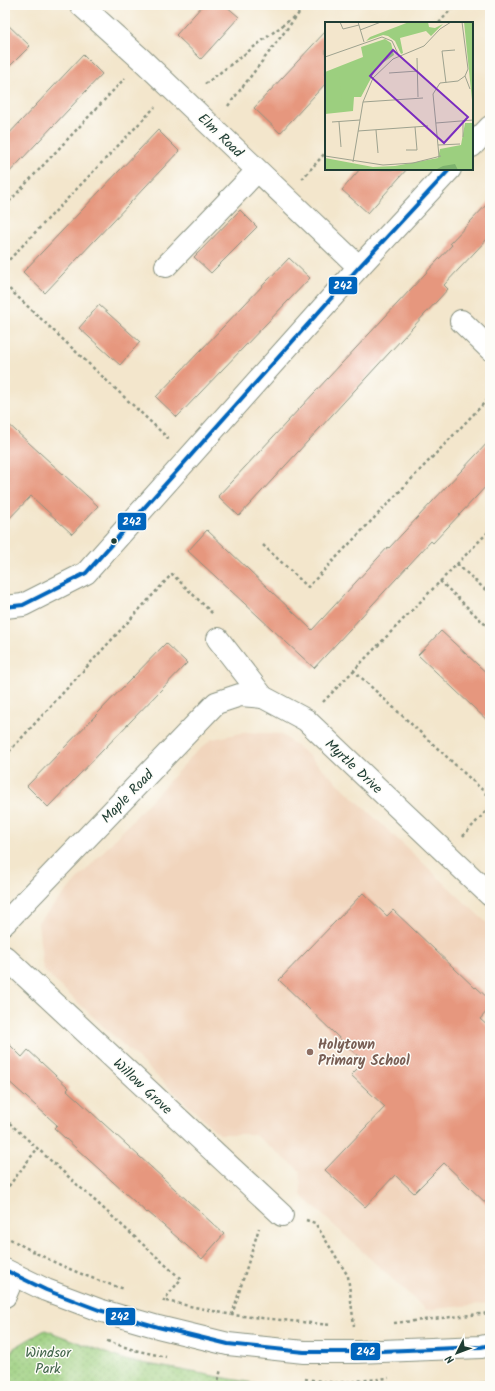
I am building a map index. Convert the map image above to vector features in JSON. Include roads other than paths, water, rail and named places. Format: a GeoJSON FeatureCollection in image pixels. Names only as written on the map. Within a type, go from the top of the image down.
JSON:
{"type":"FeatureCollection","features":[{"type":"Feature","properties":{"kind":"street","name":"Elm Road"},"geometry":{"type":"LineString","coordinates":[[85,6],[359,267]]}},
{"type":"Feature","properties":{"kind":"street"},"geometry":{"type":"LineString","coordinates":[[473,145],[490,127]]}},
{"type":"Feature","properties":{"kind":"street"},"geometry":{"type":"LineString","coordinates":[[5,607],[22,605],[86,573],[359,267],[449,170]]}},
{"type":"Feature","properties":{"kind":"street"},"geometry":{"type":"LineString","coordinates":[[166,266],[257,171]]}},
{"type":"Feature","properties":{"kind":"street"},"geometry":{"type":"LineString","coordinates":[[461,321],[490,349]]}},
{"type":"Feature","properties":{"kind":"street","name":"Myrtle Drive"},"geometry":{"type":"LineString","coordinates":[[218,639],[263,697],[306,720],[490,895]]}},
{"type":"Feature","properties":{"kind":"street","name":"Maple Road"},"geometry":{"type":"LineString","coordinates":[[5,923],[216,703],[240,695],[263,697]]}},
{"type":"Feature","properties":{"kind":"street","name":"Willow Grove"},"geometry":{"type":"LineString","coordinates":[[5,958],[282,1215]]}},
{"type":"Feature","properties":{"kind":"street"},"geometry":{"type":"LineString","coordinates":[[5,1296],[10,1273],[46,1290],[99,1310],[158,1327],[228,1344],[304,1352],[357,1352],[481,1347],[490,1345]]}},
{"type":"Feature","properties":{"kind":"place","name":"Holytown Primary School"},"geometry":{"type":"Point","coordinates":[310,1052]}},
{"type":"Feature","properties":{"kind":"park label","name":"Windsor Park"},"geometry":{"type":"Point","coordinates":[48,1360]}}]}
